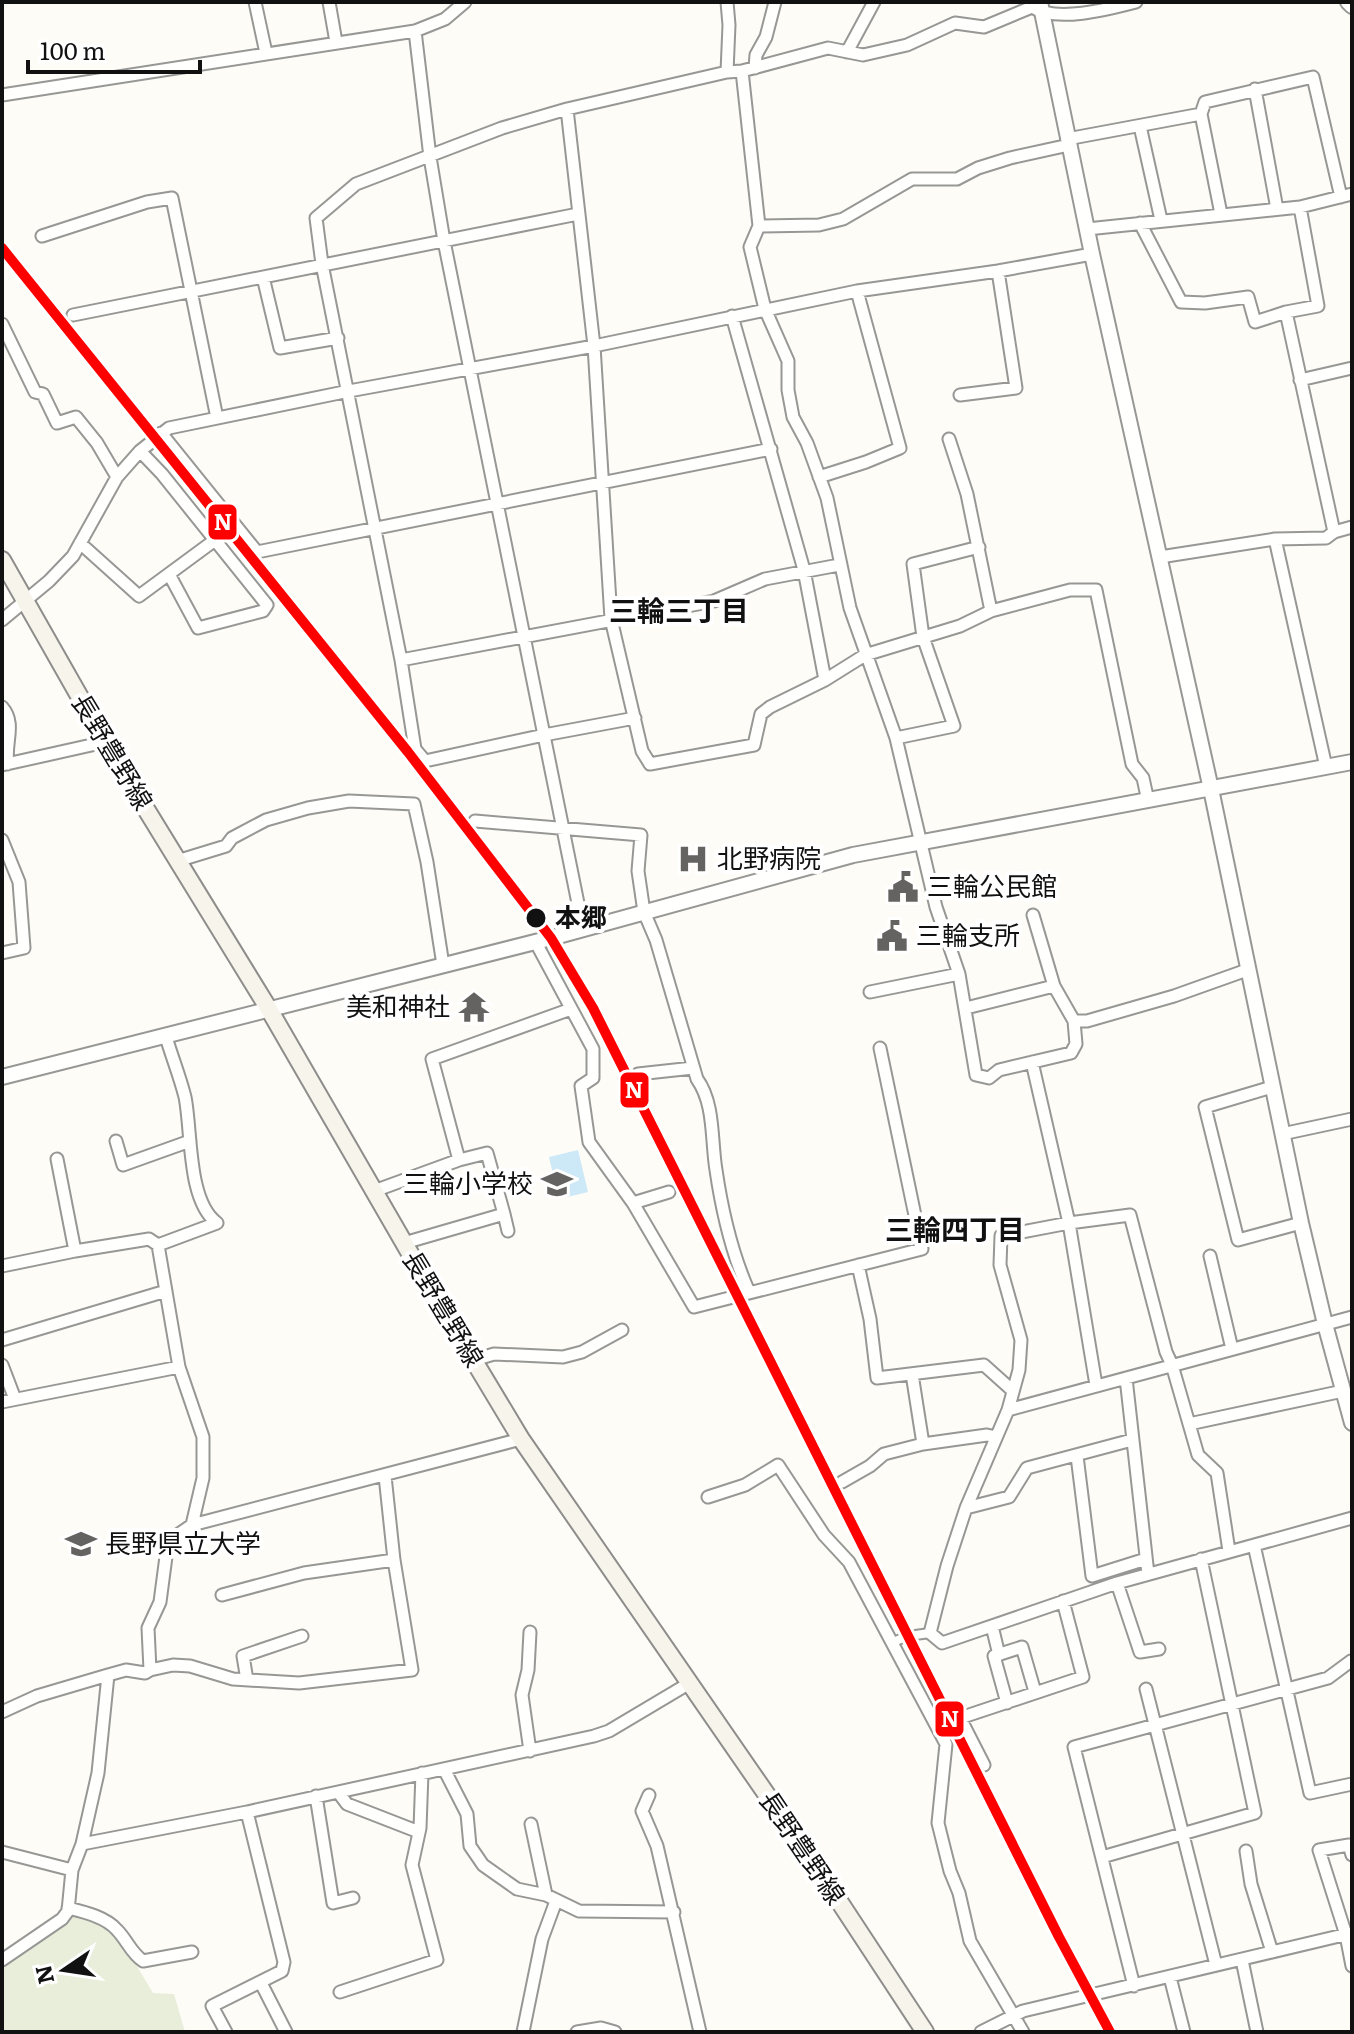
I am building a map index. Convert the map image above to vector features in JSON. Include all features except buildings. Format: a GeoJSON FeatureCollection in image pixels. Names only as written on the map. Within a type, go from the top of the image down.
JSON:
{"type":"FeatureCollection","features":[{"type":"Feature","properties":{"kind":"main road","name":"長野豊野線"},"geometry":{"type":"LineString","coordinates":[[2,560],[105,742],[270,1011],[521,1439],[813,1862],[925,2032]]}},
{"type":"Feature","properties":{"kind":"street"},"geometry":{"type":"LineString","coordinates":[[255,2],[266,53]]}},
{"type":"Feature","properties":{"kind":"street"},"geometry":{"type":"LineString","coordinates":[[329,2],[336,42]]}},
{"type":"Feature","properties":{"kind":"street"},"geometry":{"type":"LineString","coordinates":[[2,95],[415,31],[445,19],[465,2]]}},
{"type":"Feature","properties":{"kind":"street"},"geometry":{"type":"LineString","coordinates":[[727,2],[727,72]]}},
{"type":"Feature","properties":{"kind":"street"},"geometry":{"type":"LineString","coordinates":[[755,68],[756,55],[766,37],[775,2]]}},
{"type":"Feature","properties":{"kind":"street"},"geometry":{"type":"LineString","coordinates":[[847,52],[874,2]]}},
{"type":"Feature","properties":{"kind":"street"},"geometry":{"type":"LineString","coordinates":[[635,718],[425,761],[415,749],[401,660],[322,264],[316,218],[356,184],[502,128],[567,109],[755,68],[828,48],[863,55],[907,45],[955,23],[984,27],[1032,7],[1062,15],[1136,2]]}},
{"type":"Feature","properties":{"kind":"street"},"geometry":{"type":"LineString","coordinates":[[1041,8],[1092,254],[1211,789],[1301,1223],[1351,1417]]}},
{"type":"Feature","properties":{"kind":"street"},"geometry":{"type":"LineString","coordinates":[[415,31],[444,241],[583,928]]}},
{"type":"Feature","properties":{"kind":"street"},"geometry":{"type":"LineString","coordinates":[[742,71],[759,226],[750,247],[765,309],[788,361],[788,390],[793,417],[807,443],[827,498],[839,565],[865,655],[896,738],[936,907],[959,974],[976,1075],[989,1078],[999,1070],[1071,1053],[1076,1044],[1074,1021],[1054,986],[1033,915]]}},
{"type":"Feature","properties":{"kind":"street"},"geometry":{"type":"LineString","coordinates":[[1087,229],[1300,207],[1346,195],[1313,77],[1205,102],[1201,114],[1221,214]]}},
{"type":"Feature","properties":{"kind":"street"},"geometry":{"type":"LineString","coordinates":[[1255,89],[1277,209]]}},
{"type":"Feature","properties":{"kind":"street"},"geometry":{"type":"LineString","coordinates":[[567,109],[594,346],[611,619],[642,751],[650,764],[754,745],[761,714],[865,655],[960,626],[991,611],[1070,590],[1096,590],[1132,764],[1143,778],[1148,801]]}},
{"type":"Feature","properties":{"kind":"street"},"geometry":{"type":"LineString","coordinates":[[759,226],[819,225],[843,219],[912,179],[957,179],[978,168],[1068,142],[1201,114]]}},
{"type":"Feature","properties":{"kind":"street"},"geometry":{"type":"LineString","coordinates":[[1140,126],[1161,220]]}},
{"type":"Feature","properties":{"kind":"street"},"geometry":{"type":"LineString","coordinates":[[42,236],[147,202],[172,198],[217,418]]}},
{"type":"Feature","properties":{"kind":"street"},"geometry":{"type":"LineString","coordinates":[[1140,223],[1181,302],[1205,303],[1248,297],[1255,322],[1318,306],[1300,207]]}},
{"type":"Feature","properties":{"kind":"street"},"geometry":{"type":"LineString","coordinates":[[73,315],[578,214]]}},
{"type":"Feature","properties":{"kind":"street"},"geometry":{"type":"LineString","coordinates":[[2,620],[73,556],[117,477],[140,451],[169,428],[594,346],[857,291],[1092,254]]}},
{"type":"Feature","properties":{"kind":"street"},"geometry":{"type":"LineString","coordinates":[[960,395],[1016,388],[998,271]]}},
{"type":"Feature","properties":{"kind":"street"},"geometry":{"type":"LineString","coordinates":[[263,277],[280,348],[338,338]]}},
{"type":"Feature","properties":{"kind":"street"},"geometry":{"type":"LineString","coordinates":[[819,477],[900,448],[857,291]]}},
{"type":"Feature","properties":{"kind":"street"},"geometry":{"type":"LineString","coordinates":[[1286,312],[1334,532]]}},
{"type":"Feature","properties":{"kind":"street"},"geometry":{"type":"LineString","coordinates":[[732,316],[804,570],[825,680]]}},
{"type":"Feature","properties":{"kind":"street"},"geometry":{"type":"LineString","coordinates":[[2,324],[35,392],[43,394],[57,423],[76,417],[97,443],[117,477]]}},
{"type":"Feature","properties":{"kind":"street"},"geometry":{"type":"LineString","coordinates":[[1300,380],[1352,368]]}},
{"type":"Feature","properties":{"kind":"street"},"geometry":{"type":"LineString","coordinates":[[161,433],[257,552],[771,449]]}},
{"type":"Feature","properties":{"kind":"street"},"geometry":{"type":"LineString","coordinates":[[949,439],[967,494],[991,611]]}},
{"type":"Feature","properties":{"kind":"street"},"geometry":{"type":"LineString","coordinates":[[140,451],[267,605],[263,611],[198,628],[169,574]]}},
{"type":"Feature","properties":{"kind":"street"},"geometry":{"type":"LineString","coordinates":[[1160,557],[1275,539],[1326,538],[1334,532],[1352,527]]}},
{"type":"Feature","properties":{"kind":"street"},"geometry":{"type":"LineString","coordinates":[[1275,539],[1326,767]]}},
{"type":"Feature","properties":{"kind":"street"},"geometry":{"type":"LineString","coordinates":[[80,543],[139,596],[215,540]]}},
{"type":"Feature","properties":{"kind":"street"},"geometry":{"type":"LineString","coordinates":[[896,738],[954,726],[923,637],[913,564],[979,547]]}},
{"type":"Feature","properties":{"kind":"street"},"geometry":{"type":"LineString","coordinates":[[401,660],[714,601],[765,579],[839,565]]}},
{"type":"Feature","properties":{"kind":"street"},"geometry":{"type":"LineString","coordinates":[[2,707],[8,714],[11,728],[5,749],[5,765],[105,742]]}},
{"type":"Feature","properties":{"kind":"street"},"geometry":{"type":"LineString","coordinates":[[2,1077],[270,1011],[853,855],[1352,762]]}},
{"type":"Feature","properties":{"kind":"street"},"geometry":{"type":"LineString","coordinates":[[177,861],[226,846],[232,838],[266,820],[308,808],[349,801],[414,804],[427,862],[443,965]]}},
{"type":"Feature","properties":{"kind":"street"},"geometry":{"type":"LineString","coordinates":[[475,821],[641,835],[638,871],[644,912],[659,949],[693,1068],[707,1093],[716,1172],[737,1266],[749,1292]]}},
{"type":"Feature","properties":{"kind":"street"},"geometry":{"type":"LineString","coordinates":[[2,840],[19,882],[24,948],[2,953]]}},
{"type":"Feature","properties":{"kind":"street"},"geometry":{"type":"LineString","coordinates":[[535,941],[593,1049],[593,1078],[581,1086],[589,1142],[633,1203],[694,1307],[922,1249],[880,1048]]}},
{"type":"Feature","properties":{"kind":"street"},"geometry":{"type":"LineString","coordinates":[[1074,1021],[1087,1021],[1174,996],[1247,970]]}},
{"type":"Feature","properties":{"kind":"street"},"geometry":{"type":"LineString","coordinates":[[870,992],[959,974]]}},
{"type":"Feature","properties":{"kind":"street"},"geometry":{"type":"LineString","coordinates":[[966,1008],[1054,986]]}},
{"type":"Feature","properties":{"kind":"street"},"geometry":{"type":"LineString","coordinates":[[459,1160],[432,1059],[571,1009]]}},
{"type":"Feature","properties":{"kind":"street"},"geometry":{"type":"LineString","coordinates":[[158,1245],[217,1223],[210,1218],[194,1179],[185,1098],[166,1037]]}},
{"type":"Feature","properties":{"kind":"street"},"geometry":{"type":"LineString","coordinates":[[1032,1062],[1069,1223],[1096,1385]]}},
{"type":"Feature","properties":{"kind":"street"},"geometry":{"type":"LineString","coordinates":[[638,1074],[693,1068]]}},
{"type":"Feature","properties":{"kind":"street"},"geometry":{"type":"LineString","coordinates":[[1272,1087],[1205,1107],[1238,1240],[1301,1223]]}},
{"type":"Feature","properties":{"kind":"street"},"geometry":{"type":"LineString","coordinates":[[1282,1134],[1352,1119]]}},
{"type":"Feature","properties":{"kind":"street"},"geometry":{"type":"LineString","coordinates":[[116,1141],[123,1165],[190,1141]]}},
{"type":"Feature","properties":{"kind":"street"},"geometry":{"type":"LineString","coordinates":[[374,1191],[487,1153],[508,1231]]}},
{"type":"Feature","properties":{"kind":"street"},"geometry":{"type":"LineString","coordinates":[[57,1159],[75,1251]]}},
{"type":"Feature","properties":{"kind":"street"},"geometry":{"type":"LineString","coordinates":[[633,1203],[669,1192]]}},
{"type":"Feature","properties":{"kind":"street"},"geometry":{"type":"LineString","coordinates":[[404,1243],[504,1214]]}},
{"type":"Feature","properties":{"kind":"street"},"geometry":{"type":"LineString","coordinates":[[930,1633],[966,1508],[1008,1410],[1019,1370],[1021,1340],[1000,1265],[1001,1236],[1130,1215],[1166,1352],[1198,1455],[1217,1473],[1229,1551]]}},
{"type":"Feature","properties":{"kind":"street"},"geometry":{"type":"LineString","coordinates":[[2,1266],[149,1239],[158,1245],[179,1367],[203,1437],[203,1478],[192,1525]]}},
{"type":"Feature","properties":{"kind":"street"},"geometry":{"type":"LineString","coordinates":[[1210,1256],[1232,1349]]}},
{"type":"Feature","properties":{"kind":"street"},"geometry":{"type":"LineString","coordinates":[[858,1265],[870,1319],[877,1378],[984,1365],[1013,1391]]}},
{"type":"Feature","properties":{"kind":"street"},"geometry":{"type":"LineString","coordinates":[[2,1340],[166,1291]]}},
{"type":"Feature","properties":{"kind":"street"},"geometry":{"type":"LineString","coordinates":[[1008,1410],[1352,1317]]}},
{"type":"Feature","properties":{"kind":"street"},"geometry":{"type":"LineString","coordinates":[[474,1360],[494,1354],[563,1357],[582,1352],[622,1330]]}},
{"type":"Feature","properties":{"kind":"street"},"geometry":{"type":"LineString","coordinates":[[2,1365],[8,1400],[179,1367]]}},
{"type":"Feature","properties":{"kind":"street"},"geometry":{"type":"LineString","coordinates":[[912,1374],[923,1444]]}},
{"type":"Feature","properties":{"kind":"street"},"geometry":{"type":"LineString","coordinates":[[1126,1378],[1148,1574]]}},
{"type":"Feature","properties":{"kind":"street"},"geometry":{"type":"LineString","coordinates":[[1189,1424],[1343,1391]]}},
{"type":"Feature","properties":{"kind":"street"},"geometry":{"type":"LineString","coordinates":[[842,1482],[884,1454],[923,1444],[987,1435],[996,1437]]}},
{"type":"Feature","properties":{"kind":"street"},"geometry":{"type":"LineString","coordinates":[[150,1670],[148,1628],[160,1602],[167,1549],[173,1538],[192,1525],[521,1439]]}},
{"type":"Feature","properties":{"kind":"street"},"geometry":{"type":"LineString","coordinates":[[966,1508],[1009,1497],[1027,1468],[1132,1440]]}},
{"type":"Feature","properties":{"kind":"street"},"geometry":{"type":"LineString","coordinates":[[1077,1456],[1092,1576],[1146,1559]]}},
{"type":"Feature","properties":{"kind":"street"},"geometry":{"type":"LineString","coordinates":[[708,1497],[745,1485],[778,1465],[824,1535],[849,1562],[946,1744],[938,1823],[941,1835],[970,1941],[1023,2032]]}},
{"type":"Feature","properties":{"kind":"street"},"geometry":{"type":"LineString","coordinates":[[2,1712],[37,1696],[126,1670],[145,1673],[173,1665],[190,1666],[233,1679],[299,1683],[412,1670],[394,1560],[385,1476]]}},
{"type":"Feature","properties":{"kind":"street"},"geometry":{"type":"LineString","coordinates":[[893,1642],[930,1633],[942,1643],[1117,1583],[1352,1518]]}},
{"type":"Feature","properties":{"kind":"street"},"geometry":{"type":"LineString","coordinates":[[1254,1545],[1310,1793],[1352,1784]]}},
{"type":"Feature","properties":{"kind":"street"},"geometry":{"type":"LineString","coordinates":[[1102,1857],[1255,1813],[1201,1559]]}},
{"type":"Feature","properties":{"kind":"street"},"geometry":{"type":"LineString","coordinates":[[222,1595],[304,1573],[394,1560]]}},
{"type":"Feature","properties":{"kind":"street"},"geometry":{"type":"LineString","coordinates":[[1117,1583],[1140,1652],[1159,1649]]}},
{"type":"Feature","properties":{"kind":"street"},"geometry":{"type":"LineString","coordinates":[[984,1765],[960,1718],[1083,1677],[1063,1601]]}},
{"type":"Feature","properties":{"kind":"street"},"geometry":{"type":"LineString","coordinates":[[992,1626],[999,1655]]}},
{"type":"Feature","properties":{"kind":"street"},"geometry":{"type":"LineString","coordinates":[[530,1632],[528,1670],[522,1695],[530,1751]]}},
{"type":"Feature","properties":{"kind":"street"},"geometry":{"type":"LineString","coordinates":[[247,1680],[243,1656],[302,1636]]}},
{"type":"Feature","properties":{"kind":"street"},"geometry":{"type":"LineString","coordinates":[[1007,1703],[994,1656],[1022,1647],[1035,1692]]}},
{"type":"Feature","properties":{"kind":"street"},"geometry":{"type":"LineString","coordinates":[[1134,1986],[1074,1747],[1328,1678],[1351,1661]]}},
{"type":"Feature","properties":{"kind":"street"},"geometry":{"type":"LineString","coordinates":[[2,1960],[62,1919],[68,1908],[72,1870],[82,1844],[98,1773],[108,1675]]}},
{"type":"Feature","properties":{"kind":"street"},"geometry":{"type":"LineString","coordinates":[[82,1844],[247,1812],[609,1731],[688,1684]]}},
{"type":"Feature","properties":{"kind":"street"},"geometry":{"type":"LineString","coordinates":[[1146,1689],[1216,1965]]}},
{"type":"Feature","properties":{"kind":"street"},"geometry":{"type":"LineString","coordinates":[[444,1769],[467,1814],[470,1846],[483,1865],[517,1889],[551,1898],[579,1911],[674,1912]]}},
{"type":"Feature","properties":{"kind":"street"},"geometry":{"type":"LineString","coordinates":[[340,1992],[437,1960],[412,1865],[419,1832],[422,1773]]}},
{"type":"Feature","properties":{"kind":"street"},"geometry":{"type":"LineString","coordinates":[[338,1792],[347,1804],[419,1832]]}},
{"type":"Feature","properties":{"kind":"street"},"geometry":{"type":"LineString","coordinates":[[649,1795],[642,1811],[657,1846],[700,2032]]}},
{"type":"Feature","properties":{"kind":"street"},"geometry":{"type":"LineString","coordinates":[[316,1796],[333,1903],[353,1898]]}},
{"type":"Feature","properties":{"kind":"street"},"geometry":{"type":"LineString","coordinates":[[226,2032],[212,2006],[282,1971],[284,1962],[247,1812]]}},
{"type":"Feature","properties":{"kind":"street"},"geometry":{"type":"LineString","coordinates":[[523,2032],[551,1898],[531,1824]]}},
{"type":"Feature","properties":{"kind":"street"},"geometry":{"type":"LineString","coordinates":[[1352,1855],[1349,1845],[1319,1850],[1349,1934],[1352,1966]]}},
{"type":"Feature","properties":{"kind":"street"},"geometry":{"type":"LineString","coordinates":[[1246,1851],[1251,1884],[1272,1952]]}},
{"type":"Feature","properties":{"kind":"street"},"geometry":{"type":"LineString","coordinates":[[2,1852],[72,1870]]}},
{"type":"Feature","properties":{"kind":"street"},"geometry":{"type":"LineString","coordinates":[[68,1908],[94,1915],[116,1928],[135,1956],[143,1961],[192,1952]]}},
{"type":"Feature","properties":{"kind":"street"},"geometry":{"type":"LineString","coordinates":[[981,2032],[1013,2015],[1076,1998],[1349,1934]]}},
{"type":"Feature","properties":{"kind":"street"},"geometry":{"type":"LineString","coordinates":[[1242,1960],[1257,2032]]}},
{"type":"Feature","properties":{"kind":"street"},"geometry":{"type":"LineString","coordinates":[[1170,1977],[1184,2032]]}},
{"type":"Feature","properties":{"kind":"street"},"geometry":{"type":"LineString","coordinates":[[261,1983],[286,2032]]}},
{"type":"Feature","properties":{"kind":"street"},"geometry":{"type":"LineString","coordinates":[[577,2032],[601,2028],[615,2032]]}},
{"type":"Feature","properties":{"kind":"green space"},"geometry":{"type":"Polygon","coordinates":[[[73,1914],[106,1927],[132,1958],[153,1993],[174,1994],[185,2032],[2,2032],[2,1969],[73,1914]]]}},
{"type":"Feature","properties":{"kind":"water"},"geometry":{"type":"Polygon","coordinates":[[[578,1150],[588,1192],[559,1199],[549,1157],[578,1150]]]}},
{"type":"Feature","properties":{"kind":"transit line","name":"N"},"geometry":{"type":"LineString","coordinates":[[2,248],[408,752],[551,938],[593,1008],[1059,1937],[1110,2032]]}},
{"type":"Feature","properties":{"kind":"place","name":"北野病院"},"geometry":{"type":"Point","coordinates":[693,859]}},
{"type":"Feature","properties":{"kind":"place","name":"三輪公民館"},"geometry":{"type":"Point","coordinates":[903,887]}},
{"type":"Feature","properties":{"kind":"place","name":"本郷"},"geometry":{"type":"Point","coordinates":[536,918]}},
{"type":"Feature","properties":{"kind":"place","name":"三輪支所"},"geometry":{"type":"Point","coordinates":[892,936]}},
{"type":"Feature","properties":{"kind":"place","name":"美和神社"},"geometry":{"type":"Point","coordinates":[474,1007]}},
{"type":"Feature","properties":{"kind":"place","name":"三輪小学校"},"geometry":{"type":"Point","coordinates":[557,1184]}},
{"type":"Feature","properties":{"kind":"place","name":"長野県立大学"},"geometry":{"type":"Point","coordinates":[81,1544]}},
{"type":"Feature","properties":{"kind":"district","name":"三輪三丁目"},"geometry":{"type":"Point","coordinates":[679,611]}},
{"type":"Feature","properties":{"kind":"district","name":"三輪四丁目"},"geometry":{"type":"Point","coordinates":[955,1230]}}]}
